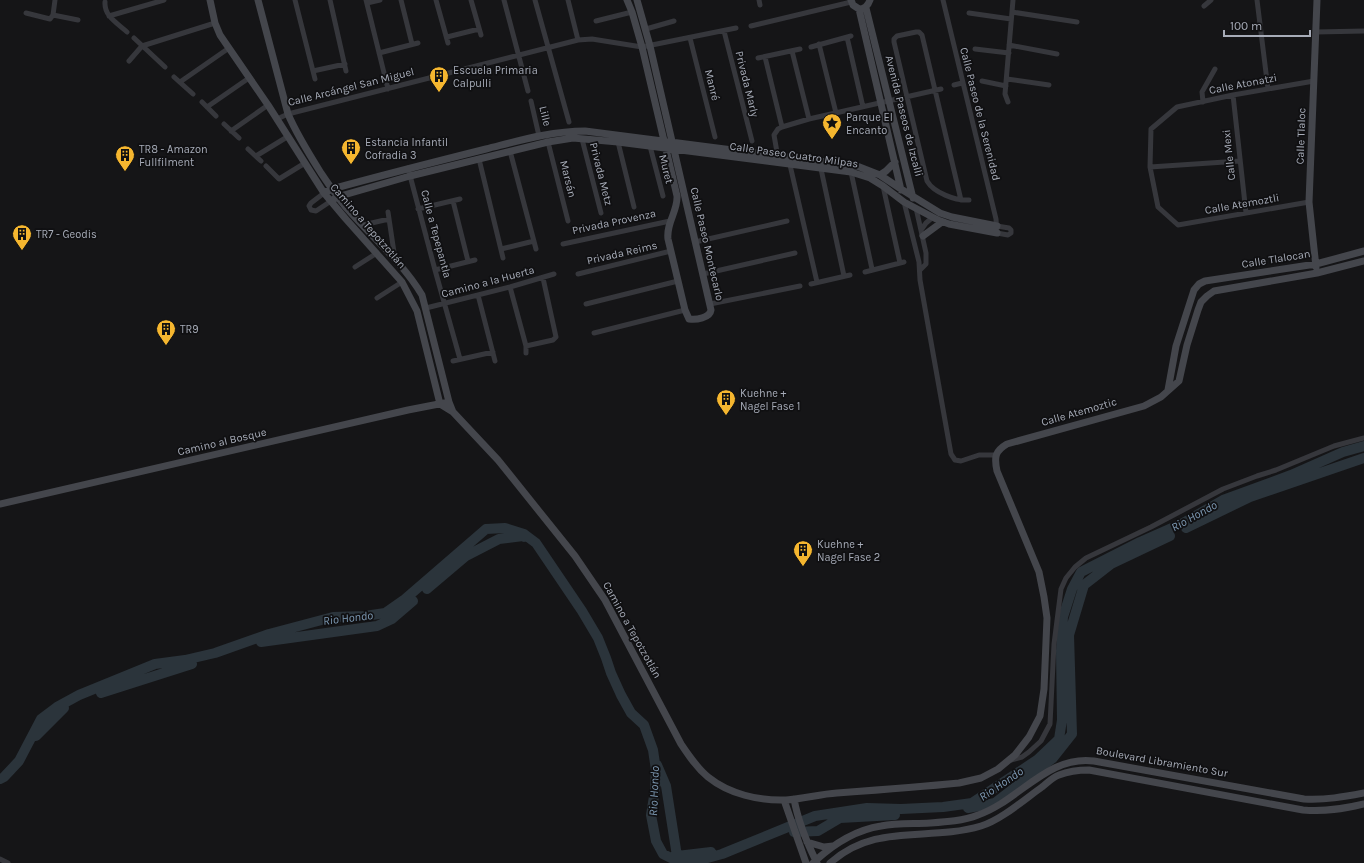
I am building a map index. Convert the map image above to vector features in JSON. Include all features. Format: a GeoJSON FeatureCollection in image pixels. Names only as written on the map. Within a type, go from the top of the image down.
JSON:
{"type":"FeatureCollection","features":[{"type":"Feature","properties":{"kind":"main road","name":"Camino a Tepotzotlán"},"geometry":{"type":"LineString","coordinates":[[210,0],[215,23],[220,35],[248,78],[268,105],[324,193],[334,199],[363,225],[395,259],[414,282],[422,295],[449,402],[453,412]]}},
{"type":"Feature","properties":{"kind":"main road","name":"Camino a Tepotzotlán"},"geometry":{"type":"LineString","coordinates":[[258,0],[288,114],[294,129],[332,189],[334,199],[345,218],[402,282],[417,311],[440,404],[453,412],[514,478],[580,562],[605,600],[681,744],[695,764],[708,777],[722,786],[739,794],[757,798],[784,800],[821,794],[960,784],[981,778],[998,769],[1015,755],[1029,737],[1040,716],[1044,689],[1046,618],[1039,572],[997,471],[995,461],[996,455]]}},
{"type":"Feature","properties":{"kind":"main road","name":"Calle Paseo Montecarlo"},"geometry":{"type":"LineString","coordinates":[[627,0],[642,47],[677,199],[667,231],[687,318],[692,320],[709,315],[711,313],[710,304],[646,29],[636,0]]}},
{"type":"Feature","properties":{"kind":"main road"},"geometry":{"type":"LineString","coordinates":[[851,1],[855,8],[862,8],[869,4],[870,0]]}},
{"type":"Feature","properties":{"kind":"main road","name":"Calle Tlaloc"},"geometry":{"type":"LineString","coordinates":[[1317,0],[1309,202],[1317,273]]}},
{"type":"Feature","properties":{"kind":"main road","name":"Avenida Paseos de Izcalli"},"geometry":{"type":"LineString","coordinates":[[862,8],[889,100],[916,208]]}},
{"type":"Feature","properties":{"kind":"main road","name":"Avenida Paseos de Izcalli"},"geometry":{"type":"LineString","coordinates":[[862,8],[881,102],[904,202]]}},
{"type":"Feature","properties":{"kind":"main road","name":"Calle Paseo Cuatro Milpas"},"geometry":{"type":"LineString","coordinates":[[324,193],[332,189],[409,172],[479,159],[548,142],[584,131],[857,166],[880,174],[940,213],[997,229]]}},
{"type":"Feature","properties":{"kind":"main road","name":"Calle Paseo Cuatro Milpas"},"geometry":{"type":"LineString","coordinates":[[334,199],[409,172],[521,140],[539,136],[573,134],[582,139],[618,142],[851,172],[865,176],[883,186],[904,202],[942,222],[948,224],[997,229]]}},
{"type":"Feature","properties":{"kind":"main road"},"geometry":{"type":"LineString","coordinates":[[521,140],[523,148]]}},
{"type":"Feature","properties":{"kind":"main road"},"geometry":{"type":"LineString","coordinates":[[880,174],[886,172],[895,162]]}},
{"type":"Feature","properties":{"kind":"main road"},"geometry":{"type":"LineString","coordinates":[[922,233],[942,222]]}},
{"type":"Feature","properties":{"kind":"main road","name":"Calle Tlalocan"},"geometry":{"type":"LineString","coordinates":[[1168,390],[1176,346],[1194,290],[1199,284],[1205,281],[1316,264],[1364,252]]}},
{"type":"Feature","properties":{"kind":"main road","name":"Calle Tlalocan"},"geometry":{"type":"LineString","coordinates":[[1214,291],[1317,273],[1364,261]]}},
{"type":"Feature","properties":{"kind":"main road","name":"Calle Atemoztic"},"geometry":{"type":"LineString","coordinates":[[996,455],[1000,448],[1007,444],[1144,406],[1161,396],[1179,381],[1187,345],[1200,306],[1207,296],[1214,291]]}},
{"type":"Feature","properties":{"kind":"main road"},"geometry":{"type":"LineString","coordinates":[[417,311],[426,308]]}},
{"type":"Feature","properties":{"kind":"main road","name":"Camino al Bosque"},"geometry":{"type":"LineString","coordinates":[[0,504],[408,410],[449,402]]}},
{"type":"Feature","properties":{"kind":"main road","name":"Boulevard Libramiento Sur"},"geometry":{"type":"LineString","coordinates":[[815,862],[833,846],[864,830],[882,825],[962,820],[978,815],[990,810],[1056,766],[1074,761],[1092,761],[1304,799],[1322,800],[1339,798],[1364,792]]}},
{"type":"Feature","properties":{"kind":"main road","name":"Boulevard Libramiento Sur"},"geometry":{"type":"LineString","coordinates":[[830,863],[839,855],[853,847],[866,841],[884,836],[947,832],[982,826],[995,820],[1058,775],[1074,771],[1089,770],[1304,810],[1328,811],[1364,804]]}},
{"type":"Feature","properties":{"kind":"main road"},"geometry":{"type":"LineString","coordinates":[[794,799],[804,839],[806,863]]}},
{"type":"Feature","properties":{"kind":"main road"},"geometry":{"type":"LineString","coordinates":[[784,800],[788,811],[815,862]]}},
{"type":"Feature","properties":{"kind":"main road"},"geometry":{"type":"LineString","coordinates":[[804,839],[824,847],[833,846]]}},
{"type":"Feature","properties":{"kind":"street"},"geometry":{"type":"LineString","coordinates":[[52,17],[55,0]]}},
{"type":"Feature","properties":{"kind":"street"},"geometry":{"type":"LineString","coordinates":[[109,16],[164,0]]}},
{"type":"Feature","properties":{"kind":"street"},"geometry":{"type":"LineString","coordinates":[[295,0],[315,79]]}},
{"type":"Feature","properties":{"kind":"street"},"geometry":{"type":"LineString","coordinates":[[330,0],[346,71]]}},
{"type":"Feature","properties":{"kind":"street"},"geometry":{"type":"LineString","coordinates":[[380,0],[366,1],[388,89]]}},
{"type":"Feature","properties":{"kind":"street"},"geometry":{"type":"LineString","coordinates":[[379,53],[415,43],[401,0]]}},
{"type":"Feature","properties":{"kind":"street"},"geometry":{"type":"LineString","coordinates":[[436,0],[448,40],[480,32],[471,0]]}},
{"type":"Feature","properties":{"kind":"street"},"geometry":{"type":"LineString","coordinates":[[504,0],[528,91]]}},
{"type":"Feature","properties":{"kind":"street"},"geometry":{"type":"LineString","coordinates":[[535,0],[570,122]]}},
{"type":"Feature","properties":{"kind":"street"},"geometry":{"type":"LineString","coordinates":[[568,0],[578,40]]}},
{"type":"Feature","properties":{"kind":"street","name":"Calle Paseo de la Serenidad"},"geometry":{"type":"LineString","coordinates":[[943,0],[997,229]]}},
{"type":"Feature","properties":{"kind":"street"},"geometry":{"type":"LineString","coordinates":[[1008,102],[1005,94],[1013,0]]}},
{"type":"Feature","properties":{"kind":"street"},"geometry":{"type":"LineString","coordinates":[[1204,6],[1212,0]]}},
{"type":"Feature","properties":{"kind":"street"},"geometry":{"type":"LineString","coordinates":[[1257,0],[1268,89]]}},
{"type":"Feature","properties":{"kind":"street"},"geometry":{"type":"LineString","coordinates":[[751,26],[851,1]]}},
{"type":"Feature","properties":{"kind":"street"},"geometry":{"type":"LineString","coordinates":[[106,2],[105,10],[109,16],[127,32]]}},
{"type":"Feature","properties":{"kind":"street"},"geometry":{"type":"LineString","coordinates":[[596,21],[632,12]]}},
{"type":"Feature","properties":{"kind":"street"},"geometry":{"type":"LineString","coordinates":[[1012,12],[1077,22]]}},
{"type":"Feature","properties":{"kind":"street"},"geometry":{"type":"LineString","coordinates":[[26,13],[48,20],[52,17],[78,20]]}},
{"type":"Feature","properties":{"kind":"street"},"geometry":{"type":"LineString","coordinates":[[969,13],[1012,19]]}},
{"type":"Feature","properties":{"kind":"street"},"geometry":{"type":"LineString","coordinates":[[646,29],[674,22]]}},
{"type":"Feature","properties":{"kind":"street"},"geometry":{"type":"LineString","coordinates":[[129,61],[142,46],[215,23]]}},
{"type":"Feature","properties":{"kind":"street","name":"Calle Arcángel San Miguel"},"geometry":{"type":"LineString","coordinates":[[277,119],[288,114],[548,46],[578,40],[592,39],[642,47],[736,28]]}},
{"type":"Feature","properties":{"kind":"street","name":"Privada Marly"},"geometry":{"type":"LineString","coordinates":[[724,31],[752,141]]}},
{"type":"Feature","properties":{"kind":"street"},"geometry":{"type":"LineString","coordinates":[[1316,32],[1364,31]]}},
{"type":"Feature","properties":{"kind":"street"},"geometry":{"type":"LineString","coordinates":[[960,200],[922,35],[919,32],[916,32],[897,36],[894,39],[927,181],[930,186],[954,199],[960,200],[969,200]]}},
{"type":"Feature","properties":{"kind":"street"},"geometry":{"type":"LineString","coordinates":[[811,47],[849,37],[863,107]]}},
{"type":"Feature","properties":{"kind":"street"},"geometry":{"type":"LineString","coordinates":[[134,38],[165,67]]}},
{"type":"Feature","properties":{"kind":"street","name":"Manré"},"geometry":{"type":"LineString","coordinates":[[690,38],[715,137]]}},
{"type":"Feature","properties":{"kind":"street"},"geometry":{"type":"LineString","coordinates":[[819,44],[836,113]]}},
{"type":"Feature","properties":{"kind":"street"},"geometry":{"type":"LineString","coordinates":[[1009,45],[1057,54]]}},
{"type":"Feature","properties":{"kind":"street"},"geometry":{"type":"LineString","coordinates":[[180,82],[229,48]]}},
{"type":"Feature","properties":{"kind":"street"},"geometry":{"type":"LineString","coordinates":[[758,58],[800,49]]}},
{"type":"Feature","properties":{"kind":"street"},"geometry":{"type":"LineString","coordinates":[[975,49],[1009,53]]}},
{"type":"Feature","properties":{"kind":"street"},"geometry":{"type":"LineString","coordinates":[[792,51],[808,119]]}},
{"type":"Feature","properties":{"kind":"street"},"geometry":{"type":"LineString","coordinates":[[765,57],[782,127]]}},
{"type":"Feature","properties":{"kind":"street"},"geometry":{"type":"LineString","coordinates":[[313,72],[345,64]]}},
{"type":"Feature","properties":{"kind":"street"},"geometry":{"type":"LineString","coordinates":[[1203,102],[1202,92],[1215,69]]}},
{"type":"Feature","properties":{"kind":"street"},"geometry":{"type":"LineString","coordinates":[[174,77],[193,94]]}},
{"type":"Feature","properties":{"kind":"street"},"geometry":{"type":"LineString","coordinates":[[207,107],[248,78]]}},
{"type":"Feature","properties":{"kind":"street"},"geometry":{"type":"LineString","coordinates":[[1007,78],[1049,85]]}},
{"type":"Feature","properties":{"kind":"street"},"geometry":{"type":"LineString","coordinates":[[982,81],[1006,86]]}},
{"type":"Feature","properties":{"kind":"street","name":"Calle Atonatzi"},"geometry":{"type":"LineString","coordinates":[[1150,167],[1151,129],[1177,107],[1233,95],[1314,81]]}},
{"type":"Feature","properties":{"kind":"street"},"geometry":{"type":"LineString","coordinates":[[954,85],[962,83]]}},
{"type":"Feature","properties":{"kind":"street"},"geometry":{"type":"LineString","coordinates":[[780,163],[774,135],[776,131],[782,127],[808,119],[941,88]]}},
{"type":"Feature","properties":{"kind":"street","name":"Calle Mexi"},"geometry":{"type":"LineString","coordinates":[[1233,95],[1246,213]]}},
{"type":"Feature","properties":{"kind":"street","name":"Lille"},"geometry":{"type":"LineString","coordinates":[[531,101],[539,136]]}},
{"type":"Feature","properties":{"kind":"street"},"geometry":{"type":"LineString","coordinates":[[202,102],[216,116]]}},
{"type":"Feature","properties":{"kind":"street"},"geometry":{"type":"LineString","coordinates":[[231,131],[268,105]]}},
{"type":"Feature","properties":{"kind":"street"},"geometry":{"type":"LineString","coordinates":[[224,124],[238,138]]}},
{"type":"Feature","properties":{"kind":"street"},"geometry":{"type":"LineString","coordinates":[[256,156],[287,137]]}},
{"type":"Feature","properties":{"kind":"street","name":"Privada Metz"},"geometry":{"type":"LineString","coordinates":[[582,139],[600,213]]}},
{"type":"Feature","properties":{"kind":"street","name":"Marsán"},"geometry":{"type":"LineString","coordinates":[[548,142],[568,221]]}},
{"type":"Feature","properties":{"kind":"street"},"geometry":{"type":"LineString","coordinates":[[618,142],[634,207]]}},
{"type":"Feature","properties":{"kind":"street","name":"Muret"},"geometry":{"type":"LineString","coordinates":[[650,146],[663,196]]}},
{"type":"Feature","properties":{"kind":"street"},"geometry":{"type":"LineString","coordinates":[[248,148],[261,161]]}},
{"type":"Feature","properties":{"kind":"street"},"geometry":{"type":"LineString","coordinates":[[510,151],[536,249]]}},
{"type":"Feature","properties":{"kind":"street"},"geometry":{"type":"LineString","coordinates":[[479,159],[503,258]]}},
{"type":"Feature","properties":{"kind":"street"},"geometry":{"type":"LineString","coordinates":[[1150,167],[1240,161]]}},
{"type":"Feature","properties":{"kind":"street"},"geometry":{"type":"LineString","coordinates":[[266,166],[279,179],[305,163]]}},
{"type":"Feature","properties":{"kind":"street"},"geometry":{"type":"LineString","coordinates":[[790,165],[817,282]]}},
{"type":"Feature","properties":{"kind":"street","name":"Calle Atemoztli"},"geometry":{"type":"LineString","coordinates":[[1150,167],[1158,207],[1178,225],[1309,202]]}},
{"type":"Feature","properties":{"kind":"street"},"geometry":{"type":"LineString","coordinates":[[811,284],[847,275],[821,168]]}},
{"type":"Feature","properties":{"kind":"street","name":"Calle a Tepepantla"},"geometry":{"type":"LineString","coordinates":[[409,172],[460,359]]}},
{"type":"Feature","properties":{"kind":"street"},"geometry":{"type":"LineString","coordinates":[[851,172],[872,269]]}},
{"type":"Feature","properties":{"kind":"street"},"geometry":{"type":"LineString","coordinates":[[865,272],[902,262],[883,186]]}},
{"type":"Feature","properties":{"kind":"street","name":"Calle Paseo Cuatro Milpas"},"geometry":{"type":"LineString","coordinates":[[324,193],[310,203],[309,206],[312,210],[316,211],[334,199]]}},
{"type":"Feature","properties":{"kind":"street"},"geometry":{"type":"LineString","coordinates":[[418,209],[460,199]]}},
{"type":"Feature","properties":{"kind":"street"},"geometry":{"type":"LineString","coordinates":[[453,201],[468,261]]}},
{"type":"Feature","properties":{"kind":"street"},"geometry":{"type":"LineString","coordinates":[[904,202],[920,270],[920,280],[951,454],[955,460],[961,461],[979,455],[996,455]]}},
{"type":"Feature","properties":{"kind":"street","name":"Avenida Paseos de Izcalli"},"geometry":{"type":"LineString","coordinates":[[916,208],[926,260],[926,264],[920,270]]}},
{"type":"Feature","properties":{"kind":"street"},"geometry":{"type":"LineString","coordinates":[[388,212],[395,259]]}},
{"type":"Feature","properties":{"kind":"street"},"geometry":{"type":"LineString","coordinates":[[922,233],[926,223],[933,217]]}},
{"type":"Feature","properties":{"kind":"street"},"geometry":{"type":"LineString","coordinates":[[363,225],[389,219]]}},
{"type":"Feature","properties":{"kind":"street","name":"Privada Provenza"},"geometry":{"type":"LineString","coordinates":[[563,244],[670,221]]}},
{"type":"Feature","properties":{"kind":"street"},"geometry":{"type":"LineString","coordinates":[[695,242],[787,221]]}},
{"type":"Feature","properties":{"kind":"street"},"geometry":{"type":"LineString","coordinates":[[501,249],[534,241]]}},
{"type":"Feature","properties":{"kind":"street","name":"Privada Reims"},"geometry":{"type":"LineString","coordinates":[[578,274],[671,251]]}},
{"type":"Feature","properties":{"kind":"street"},"geometry":{"type":"LineString","coordinates":[[355,267],[377,253]]}},
{"type":"Feature","properties":{"kind":"street"},"geometry":{"type":"LineString","coordinates":[[702,274],[795,253]]}},
{"type":"Feature","properties":{"kind":"street"},"geometry":{"type":"LineString","coordinates":[[435,270],[475,260]]}},
{"type":"Feature","properties":{"kind":"street","name":"Camino a la Huerta"},"geometry":{"type":"LineString","coordinates":[[426,308],[510,287],[554,274]]}},
{"type":"Feature","properties":{"kind":"street"},"geometry":{"type":"LineString","coordinates":[[526,346],[553,340],[556,337],[543,278]]}},
{"type":"Feature","properties":{"kind":"street"},"geometry":{"type":"LineString","coordinates":[[586,304],[678,281]]}},
{"type":"Feature","properties":{"kind":"street"},"geometry":{"type":"LineString","coordinates":[[377,298],[402,282]]}},
{"type":"Feature","properties":{"kind":"street"},"geometry":{"type":"LineString","coordinates":[[710,304],[800,286]]}},
{"type":"Feature","properties":{"kind":"street"},"geometry":{"type":"LineString","coordinates":[[510,287],[526,346],[526,353]]}},
{"type":"Feature","properties":{"kind":"street"},"geometry":{"type":"LineString","coordinates":[[478,295],[495,361]]}},
{"type":"Feature","properties":{"kind":"street"},"geometry":{"type":"LineString","coordinates":[[594,333],[685,310]]}},
{"type":"Feature","properties":{"kind":"street"},"geometry":{"type":"LineString","coordinates":[[453,361],[493,352]]}},
{"type":"Feature","properties":{"kind":"street"},"geometry":{"type":"LineString","coordinates":[[1009,760],[1022,757],[1029,752],[1040,741],[1050,724],[1054,644],[1061,589],[1066,578],[1075,567],[1086,558],[1151,527],[1223,489],[1276,470],[1334,446],[1364,438]]}},
{"type":"Feature","properties":{"kind":"street"},"geometry":{"type":"LineString","coordinates":[[0,858],[8,863]]}},
{"type":"Feature","properties":{"kind":"waterway","name":"Rio Hondo"},"geometry":{"type":"LineString","coordinates":[[0,779],[4,777],[19,761],[41,719],[57,707],[79,695],[155,664],[185,660],[215,653],[269,634],[333,617],[365,616],[385,613],[405,599],[486,529],[505,528],[524,534],[536,543],[582,611],[598,638],[611,673],[631,713],[644,725],[653,750],[656,770],[655,790],[651,815],[656,841],[663,854],[675,860],[693,862],[722,854],[815,816],[867,808],[901,809],[943,807],[972,803],[1037,760],[1059,739],[1062,720],[1061,651],[1063,617],[1072,589],[1081,572],[1140,542],[1183,523],[1223,500],[1291,475],[1343,452],[1364,446]]}},
{"type":"Feature","properties":{"kind":"waterway"},"geometry":{"type":"LineString","coordinates":[[1186,528],[1250,497],[1364,458]]}},
{"type":"Feature","properties":{"kind":"waterway"},"geometry":{"type":"LineString","coordinates":[[968,808],[995,803],[1053,758],[1072,734],[1069,635],[1084,585],[1111,564],[1170,536]]}},
{"type":"Feature","properties":{"kind":"waterway"},"geometry":{"type":"LineString","coordinates":[[427,589],[466,556],[499,539],[524,537]]}},
{"type":"Feature","properties":{"kind":"waterway"},"geometry":{"type":"LineString","coordinates":[[261,642],[377,626],[392,619],[413,601]]}},
{"type":"Feature","properties":{"kind":"waterway"},"geometry":{"type":"LineString","coordinates":[[101,693],[192,664]]}},
{"type":"Feature","properties":{"kind":"waterway"},"geometry":{"type":"LineString","coordinates":[[36,736],[64,708]]}},
{"type":"Feature","properties":{"kind":"waterway"},"geometry":{"type":"LineString","coordinates":[[657,765],[666,786],[677,856],[711,852]]}},
{"type":"Feature","properties":{"kind":"waterway"},"geometry":{"type":"LineString","coordinates":[[794,832],[818,831],[840,818],[895,815]]}},
{"type":"Feature","properties":{"kind":"place","name":"Escuela Primaria Calpulli"},"geometry":{"type":"Point","coordinates":[439,93]}},
{"type":"Feature","properties":{"kind":"place","name":"Parque El Encanto"},"geometry":{"type":"Point","coordinates":[832,140]}},
{"type":"Feature","properties":{"kind":"place","name":"Estancia Infantil Cofradia 3"},"geometry":{"type":"Point","coordinates":[351,165]}},
{"type":"Feature","properties":{"kind":"place","name":"TR8 - Amazon Fullfilment"},"geometry":{"type":"Point","coordinates":[125,172]}},
{"type":"Feature","properties":{"kind":"place","name":"TR7 - Geodis"},"geometry":{"type":"Point","coordinates":[22,251]}},
{"type":"Feature","properties":{"kind":"place","name":"TR9"},"geometry":{"type":"Point","coordinates":[166,346]}},
{"type":"Feature","properties":{"kind":"place","name":"Kuehne + Nagel Fase 1"},"geometry":{"type":"Point","coordinates":[726,416]}},
{"type":"Feature","properties":{"kind":"place","name":"Kuehne + Nagel Fase 2"},"geometry":{"type":"Point","coordinates":[803,567]}}]}
